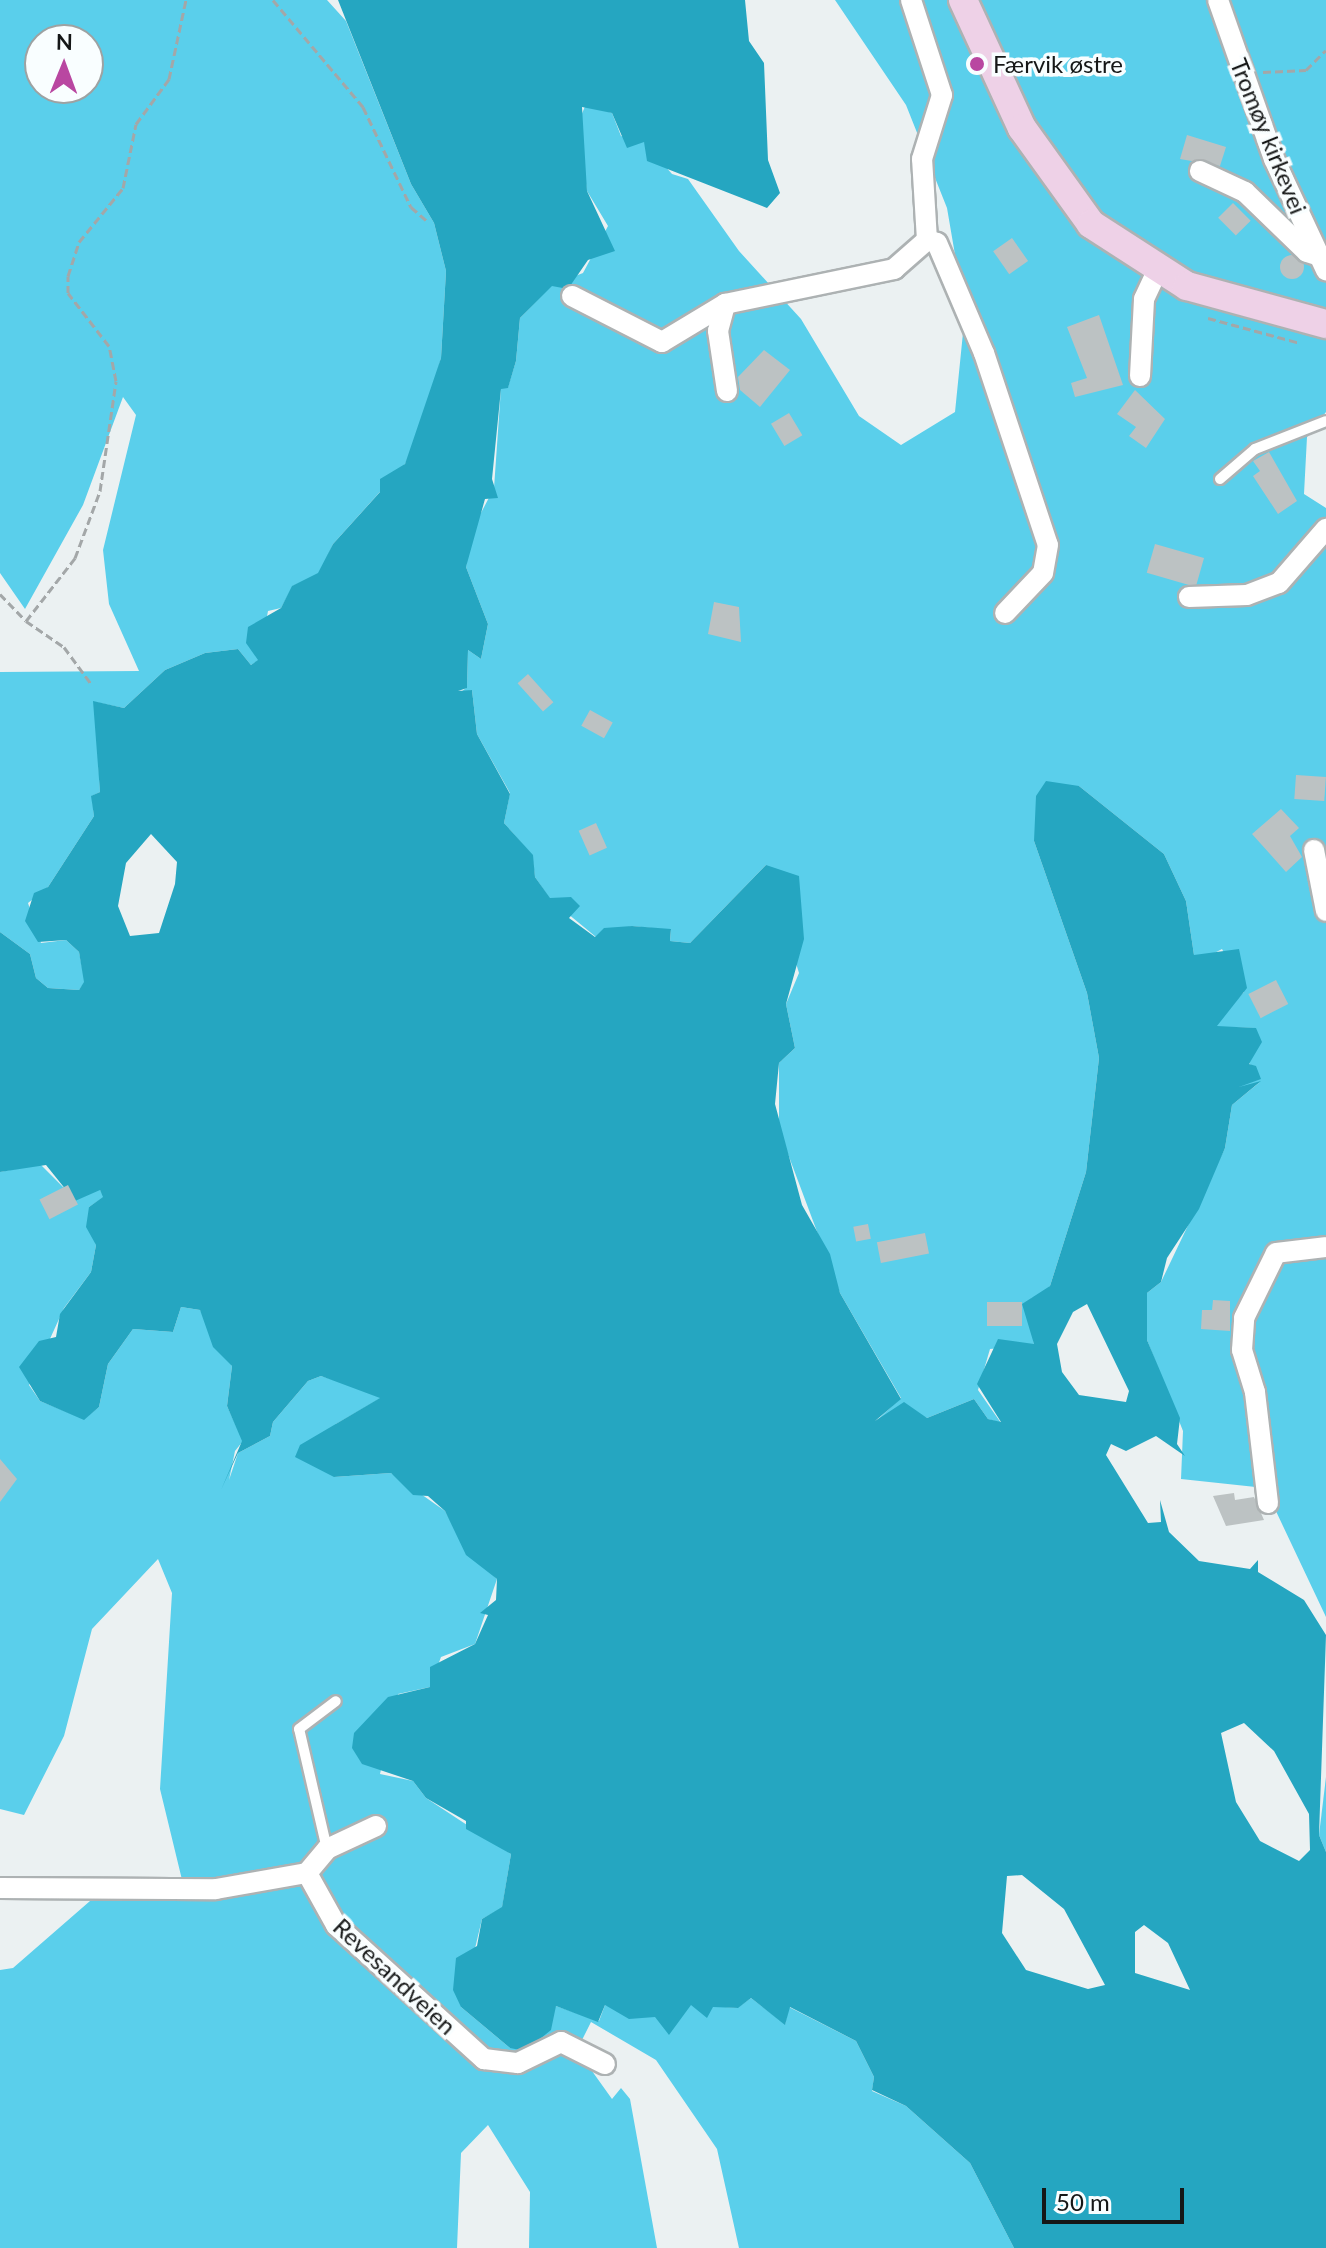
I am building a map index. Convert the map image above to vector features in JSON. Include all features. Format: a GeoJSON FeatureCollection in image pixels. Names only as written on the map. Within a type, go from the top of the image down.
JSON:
{"type":"FeatureCollection","features":[{"type":"Feature","properties":{"kind":"main road"},"geometry":{"type":"LineString","coordinates":[[963,0],[1047,172],[1091,224],[1157,271],[1247,308],[1326,324]]}},
{"type":"Feature","properties":{"kind":"street"},"geometry":{"type":"LineString","coordinates":[[911,0],[942,95],[922,159],[927,240]]}},
{"type":"Feature","properties":{"kind":"street","name":"Tromøy kirkevei"},"geometry":{"type":"LineString","coordinates":[[1218,0],[1243,77],[1323,263]]}},
{"type":"Feature","properties":{"kind":"street"},"geometry":{"type":"LineString","coordinates":[[1200,171],[1245,192],[1307,252],[1323,263]]}},
{"type":"Feature","properties":{"kind":"street"},"geometry":{"type":"LineString","coordinates":[[572,296],[662,342],[725,304],[894,269],[927,240]]}},
{"type":"Feature","properties":{"kind":"street"},"geometry":{"type":"LineString","coordinates":[[927,240],[937,243],[984,353],[1048,545],[1043,573],[1005,613]]}},
{"type":"Feature","properties":{"kind":"street"},"geometry":{"type":"LineString","coordinates":[[1140,376],[1144,299],[1157,271]]}},
{"type":"Feature","properties":{"kind":"street"},"geometry":{"type":"LineString","coordinates":[[725,304],[718,331],[727,391]]}},
{"type":"Feature","properties":{"kind":"street"},"geometry":{"type":"LineString","coordinates":[[1189,597],[1247,595],[1279,583],[1326,529]]}},
{"type":"Feature","properties":{"kind":"street"},"geometry":{"type":"LineString","coordinates":[[1314,850],[1326,911]]}},
{"type":"Feature","properties":{"kind":"street"},"geometry":{"type":"LineString","coordinates":[[1268,1503],[1255,1392],[1242,1350],[1244,1318],[1276,1253],[1326,1247]]}},
{"type":"Feature","properties":{"kind":"street"},"geometry":{"type":"LineString","coordinates":[[0,1888],[216,1889],[307,1873],[327,1849],[376,1826]]}},
{"type":"Feature","properties":{"kind":"street","name":"Revesandveien"},"geometry":{"type":"LineString","coordinates":[[307,1873],[336,1925],[484,2059],[518,2063],[561,2042],[605,2064]]}},
{"type":"Feature","properties":{"kind":"lane"},"geometry":{"type":"LineString","coordinates":[[1220,479],[1255,449],[1326,421]]}},
{"type":"Feature","properties":{"kind":"lane"},"geometry":{"type":"LineString","coordinates":[[327,1849],[299,1729],[336,1701]]}},
{"type":"Feature","properties":{"kind":"path"},"geometry":{"type":"LineString","coordinates":[[26,621],[75,558],[100,491],[114,395],[109,346],[68,293],[68,276],[79,242],[123,188],[136,124],[169,79],[186,0]]}},
{"type":"Feature","properties":{"kind":"path"},"geometry":{"type":"LineString","coordinates":[[273,0],[363,107],[411,207],[427,221]]}},
{"type":"Feature","properties":{"kind":"path"},"geometry":{"type":"LineString","coordinates":[[1243,77],[1306,70],[1326,50]]}},
{"type":"Feature","properties":{"kind":"path"},"geometry":{"type":"LineString","coordinates":[[0,594],[26,621],[64,647],[92,685]]}},
{"type":"Feature","properties":{"kind":"shaded area"},"geometry":{"type":"Polygon","coordinates":[[[0,0],[327,0],[346,21],[411,184],[434,223],[446,271],[441,358],[420,436],[405,464],[333,544],[319,574],[293,586],[281,608],[268,611],[259,660],[251,665],[238,649],[205,653],[165,670],[124,708],[95,702],[100,792],[92,796],[94,816],[48,887],[28,903],[41,943],[66,940],[79,952],[85,982],[79,990],[48,988],[36,978],[30,954],[0,932],[0,672],[139,671],[109,604],[103,550],[136,415],[123,397],[83,505],[25,609],[0,573],[0,0]]]}},
{"type":"Feature","properties":{"kind":"shaded area"},"geometry":{"type":"Polygon","coordinates":[[[338,0],[745,0],[749,41],[764,63],[768,160],[780,193],[767,208],[647,161],[644,142],[627,148],[612,113],[582,107],[587,191],[615,251],[588,260],[568,289],[552,286],[520,318],[516,361],[508,388],[501,389],[492,479],[498,498],[485,499],[466,567],[488,624],[481,659],[468,650],[467,688],[458,691],[472,690],[477,734],[510,794],[504,823],[533,855],[535,877],[550,898],[571,897],[580,906],[569,918],[595,937],[604,928],[632,926],[671,929],[670,941],[690,943],[766,865],[799,876],[804,939],[786,1004],[795,1048],[779,1063],[775,1104],[802,1205],[830,1254],[840,1293],[901,1399],[875,1421],[904,1402],[927,1418],[974,1399],[988,1419],[1001,1422],[977,1384],[998,1339],[1034,1344],[1022,1304],[1050,1286],[1086,1172],[1099,1058],[1087,993],[1034,841],[1036,796],[1046,781],[1079,786],[1164,854],[1186,901],[1194,955],[1239,949],[1247,988],[1217,1026],[1256,1028],[1262,1042],[1249,1064],[1256,1066],[1261,1079],[1239,1087],[1261,1081],[1232,1105],[1225,1148],[1199,1209],[1167,1258],[1161,1282],[1147,1293],[1147,1340],[1180,1418],[1177,1444],[1185,1456],[1156,1436],[1126,1451],[1111,1444],[1106,1455],[1148,1523],[1161,1522],[1160,1500],[1169,1532],[1199,1561],[1250,1569],[1258,1560],[1258,1572],[1304,1600],[1326,1635],[1319,1835],[1326,1852],[1326,2248],[1014,2248],[970,2163],[906,2106],[872,2090],[874,2077],[856,2041],[790,2007],[785,2025],[751,1998],[738,2008],[713,2007],[707,2018],[691,2005],[669,2035],[655,2017],[629,2019],[605,2005],[598,2022],[556,2006],[551,2030],[525,2051],[510,2048],[461,2007],[453,1990],[456,1958],[477,1946],[482,1919],[502,1907],[511,1854],[466,1829],[466,1821],[426,1798],[413,1781],[362,1764],[352,1748],[354,1733],[388,1697],[430,1687],[430,1667],[475,1644],[488,1615],[480,1613],[496,1600],[497,1579],[466,1555],[445,1511],[428,1496],[413,1495],[391,1473],[334,1477],[295,1457],[300,1445],[380,1398],[321,1376],[308,1381],[273,1422],[270,1436],[238,1453],[221,1490],[242,1441],[227,1406],[232,1366],[213,1347],[200,1310],[181,1307],[173,1332],[133,1329],[108,1364],[99,1407],[84,1420],[40,1401],[19,1367],[39,1341],[56,1337],[60,1314],[91,1272],[96,1245],[86,1227],[89,1207],[103,1197],[100,1190],[75,1201],[46,1165],[0,1172],[0,932],[30,954],[36,978],[48,988],[79,990],[84,982],[79,952],[66,940],[38,942],[25,921],[34,893],[48,887],[94,816],[91,796],[100,792],[93,701],[124,708],[165,670],[205,653],[238,649],[251,665],[258,660],[246,643],[248,627],[281,608],[292,586],[318,573],[333,544],[380,492],[380,479],[405,464],[441,358],[446,271],[434,223],[411,184],[338,0]],[[151,834],[126,863],[118,906],[130,936],[159,933],[175,884],[177,862],[151,834]],[[1087,1304],[1073,1312],[1057,1344],[1062,1372],[1079,1395],[1126,1402],[1129,1391],[1087,1304]],[[1244,1723],[1221,1733],[1236,1802],[1260,1841],[1299,1861],[1310,1850],[1309,1814],[1274,1751],[1244,1723]],[[1022,1875],[1007,1876],[1002,1933],[1026,1970],[1088,1989],[1105,1985],[1064,1909],[1022,1875]],[[1144,1925],[1135,1932],[1135,1973],[1190,1990],[1168,1943],[1144,1925]]]}},
{"type":"Feature","properties":{"kind":"shaded area"},"geometry":{"type":"Polygon","coordinates":[[[835,0],[1326,0],[1326,412],[1307,437],[1304,494],[1326,508],[1326,1617],[1265,1488],[1181,1479],[1183,1431],[1147,1340],[1147,1293],[1161,1282],[1225,1148],[1232,1105],[1260,1082],[1242,1092],[1239,1087],[1259,1075],[1249,1063],[1255,1028],[1217,1027],[1217,1019],[1244,992],[1222,949],[1203,959],[1194,955],[1186,901],[1164,854],[1079,786],[1034,841],[1087,993],[1099,1058],[1086,1172],[1050,1286],[1043,1297],[1031,1298],[1034,1345],[990,1349],[978,1390],[1001,1423],[988,1419],[974,1399],[927,1418],[914,1413],[875,1422],[901,1398],[840,1293],[779,1130],[779,1063],[795,1048],[786,1004],[799,973],[766,865],[690,943],[670,941],[671,930],[632,926],[596,937],[550,899],[535,877],[532,855],[504,823],[510,793],[477,734],[472,690],[459,694],[467,687],[468,650],[481,659],[488,624],[466,567],[471,532],[494,488],[501,388],[508,387],[516,361],[520,318],[552,285],[583,273],[608,226],[587,191],[578,123],[586,104],[612,113],[621,136],[644,142],[672,174],[688,179],[739,251],[801,319],[859,416],[901,445],[955,412],[965,313],[947,208],[906,105],[835,0]]]}},
{"type":"Feature","properties":{"kind":"shaded area"},"geometry":{"type":"Polygon","coordinates":[[[40,1164],[63,1187],[100,1190],[104,1197],[89,1207],[96,1245],[91,1272],[64,1308],[29,1385],[40,1401],[84,1419],[99,1407],[108,1364],[133,1329],[173,1332],[181,1307],[200,1310],[232,1366],[227,1406],[243,1441],[235,1451],[229,1480],[238,1453],[270,1436],[273,1422],[308,1381],[321,1376],[373,1392],[381,1398],[336,1424],[334,1477],[391,1473],[445,1511],[465,1548],[497,1579],[475,1644],[441,1657],[430,1687],[398,1694],[380,1774],[413,1781],[426,1798],[511,1854],[502,1908],[482,1919],[461,2007],[510,2048],[556,2006],[599,2021],[605,2005],[655,2016],[691,2004],[737,2008],[751,1998],[785,2024],[789,2007],[856,2041],[874,2077],[872,2091],[906,2106],[970,2163],[1014,2248],[739,2248],[717,2149],[656,2060],[591,2022],[577,2050],[612,2099],[621,2088],[630,2099],[657,2248],[529,2248],[530,2192],[488,2125],[461,2153],[457,2248],[0,2248],[0,1970],[13,1968],[90,1901],[184,1888],[160,1789],[172,1593],[158,1559],[92,1629],[64,1736],[24,1815],[0,1809],[0,1172],[40,1164]]]}},
{"type":"Feature","properties":{"kind":"shaded area"},"geometry":{"type":"Polygon","coordinates":[[[1326,1777],[1326,1852],[1319,1835],[1326,1777]]]}},
{"type":"Feature","properties":{"kind":"building"},"geometry":{"type":"Polygon","coordinates":[[[1187,135],[1226,147],[1220,166],[1180,159],[1187,135]]]}},
{"type":"Feature","properties":{"kind":"building"},"geometry":{"type":"Polygon","coordinates":[[[1233,203],[1251,221],[1236,236],[1218,218],[1233,203]]]}},
{"type":"Feature","properties":{"kind":"building"},"geometry":{"type":"Polygon","coordinates":[[[1012,238],[1028,261],[1009,274],[993,251],[1012,238]]]}},
{"type":"Feature","properties":{"kind":"building"},"geometry":{"type":"Polygon","coordinates":[[[1292,255],[1300,259],[1304,267],[1300,275],[1292,279],[1284,275],[1280,267],[1284,259],[1292,255]]]}},
{"type":"Feature","properties":{"kind":"building"},"geometry":{"type":"Polygon","coordinates":[[[1099,315],[1123,385],[1075,397],[1071,383],[1087,378],[1067,327],[1099,315]]]}},
{"type":"Feature","properties":{"kind":"building"},"geometry":{"type":"Polygon","coordinates":[[[764,350],[790,370],[760,407],[740,390],[738,377],[764,350]]]}},
{"type":"Feature","properties":{"kind":"building"},"geometry":{"type":"Polygon","coordinates":[[[1135,390],[1165,419],[1146,448],[1129,436],[1136,427],[1117,414],[1135,390]]]}},
{"type":"Feature","properties":{"kind":"building"},"geometry":{"type":"Polygon","coordinates":[[[789,413],[802,435],[784,446],[771,424],[789,413]]]}},
{"type":"Feature","properties":{"kind":"building"},"geometry":{"type":"Polygon","coordinates":[[[1269,452],[1297,501],[1278,514],[1253,476],[1260,471],[1253,461],[1269,452]]]}},
{"type":"Feature","properties":{"kind":"building"},"geometry":{"type":"Polygon","coordinates":[[[1155,544],[1204,558],[1196,587],[1147,573],[1155,544]]]}},
{"type":"Feature","properties":{"kind":"building"},"geometry":{"type":"Polygon","coordinates":[[[714,602],[739,607],[741,642],[708,634],[714,602]]]}},
{"type":"Feature","properties":{"kind":"building"},"geometry":{"type":"Polygon","coordinates":[[[528,674],[553,702],[543,712],[518,683],[528,674]]]}},
{"type":"Feature","properties":{"kind":"building"},"geometry":{"type":"Polygon","coordinates":[[[590,710],[613,723],[604,738],[581,726],[590,710]]]}},
{"type":"Feature","properties":{"kind":"building"},"geometry":{"type":"Polygon","coordinates":[[[1296,775],[1326,777],[1324,801],[1294,799],[1296,775]]]}},
{"type":"Feature","properties":{"kind":"building"},"geometry":{"type":"Polygon","coordinates":[[[1281,809],[1299,828],[1290,836],[1302,857],[1286,872],[1252,834],[1281,809]]]}},
{"type":"Feature","properties":{"kind":"building"},"geometry":{"type":"Polygon","coordinates":[[[596,823],[607,848],[590,855],[579,831],[596,823]]]}},
{"type":"Feature","properties":{"kind":"building"},"geometry":{"type":"Polygon","coordinates":[[[1276,980],[1288,1004],[1261,1018],[1248,994],[1276,980]]]}},
{"type":"Feature","properties":{"kind":"building"},"geometry":{"type":"Polygon","coordinates":[[[68,1185],[78,1205],[49,1219],[39,1200],[68,1185]]]}},
{"type":"Feature","properties":{"kind":"building"},"geometry":{"type":"Polygon","coordinates":[[[868,1224],[871,1239],[856,1242],[853,1227],[868,1224]]]}},
{"type":"Feature","properties":{"kind":"building"},"geometry":{"type":"Polygon","coordinates":[[[925,1233],[929,1254],[881,1263],[877,1242],[925,1233]]]}},
{"type":"Feature","properties":{"kind":"building"},"geometry":{"type":"Polygon","coordinates":[[[1213,1300],[1230,1301],[1230,1331],[1201,1329],[1202,1310],[1212,1310],[1213,1300]]]}},
{"type":"Feature","properties":{"kind":"building"},"geometry":{"type":"Polygon","coordinates":[[[987,1302],[1022,1302],[1022,1326],[987,1326],[987,1302]]]}},
{"type":"Feature","properties":{"kind":"building"},"geometry":{"type":"Polygon","coordinates":[[[0,1459],[17,1479],[0,1502],[0,1459]]]}},
{"type":"Feature","properties":{"kind":"building"},"geometry":{"type":"Polygon","coordinates":[[[1234,1493],[1235,1500],[1254,1497],[1264,1520],[1226,1526],[1213,1496],[1234,1493]]]}},
{"type":"Feature","properties":{"kind":"place","name":"Færvik østre"},"geometry":{"type":"Point","coordinates":[977,64]}}]}
